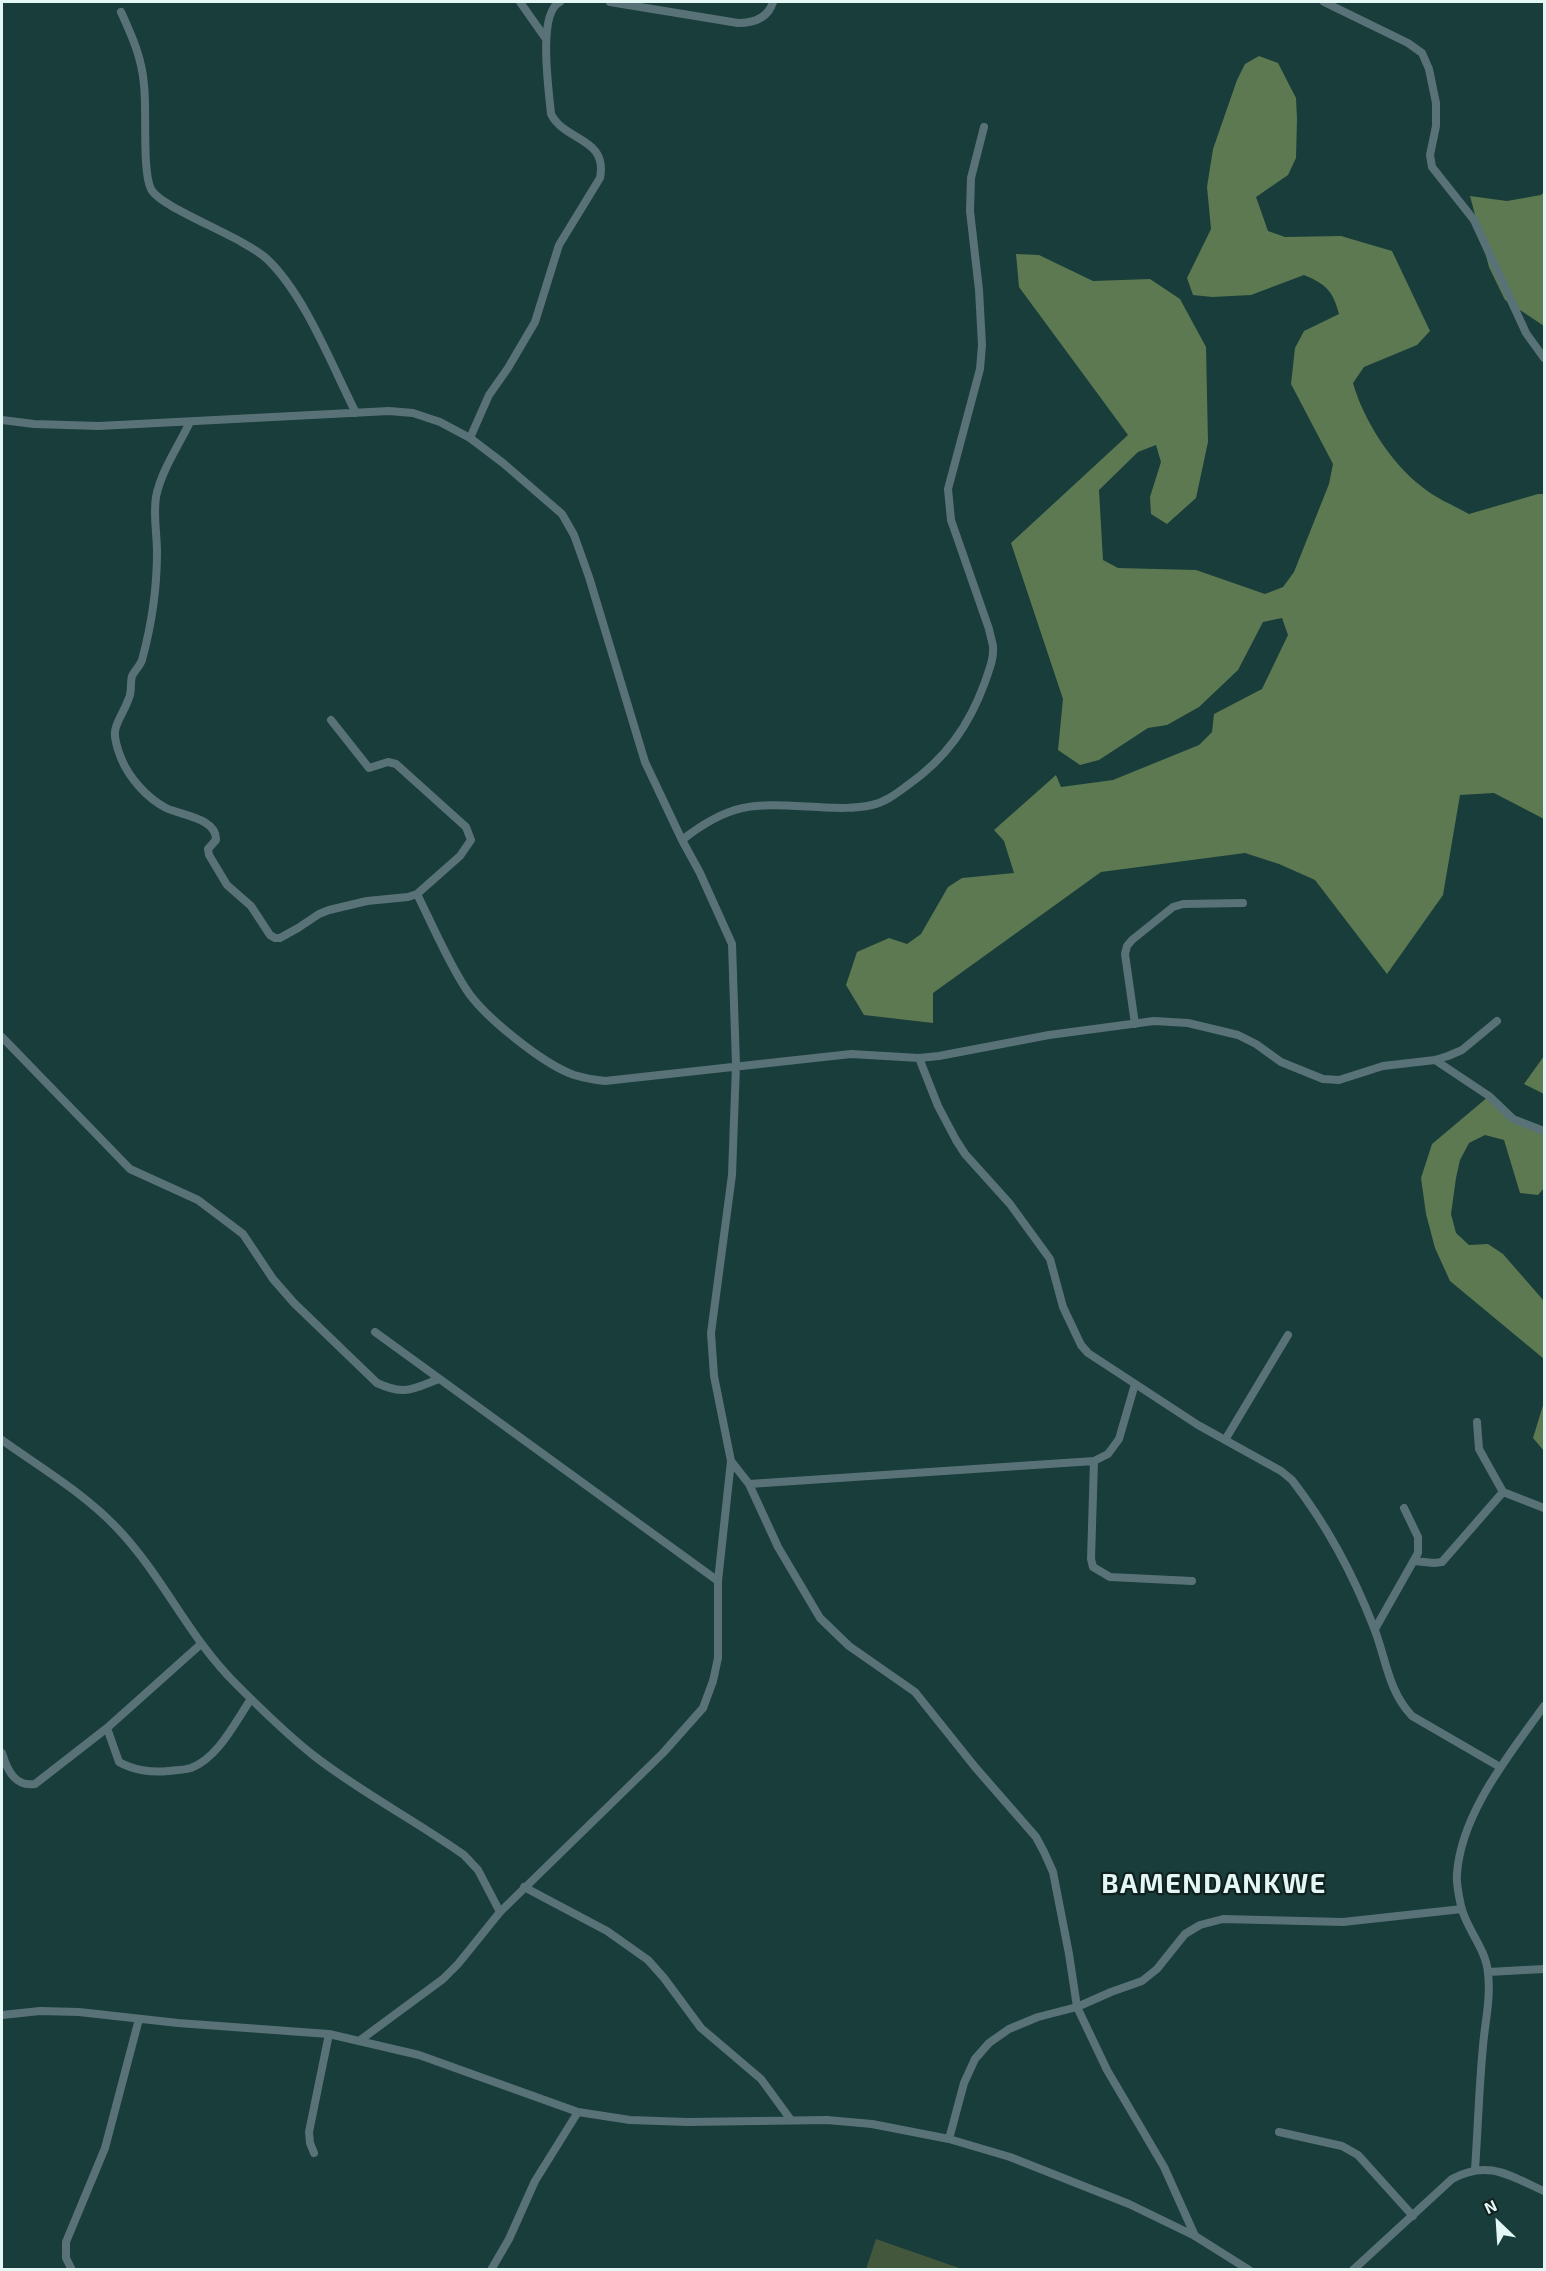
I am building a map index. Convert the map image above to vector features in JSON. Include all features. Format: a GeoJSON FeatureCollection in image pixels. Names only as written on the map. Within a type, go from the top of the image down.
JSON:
{"type":"FeatureCollection","features":[{"type":"Feature","properties":{"kind":"street"},"geometry":{"type":"LineString","coordinates":[[520,2],[546,39]]}},
{"type":"Feature","properties":{"kind":"street"},"geometry":{"type":"LineString","coordinates":[[470,438],[489,394],[508,368],[535,322],[559,245],[566,230],[596,188],[602,167],[599,155],[584,140],[561,128],[551,114],[546,39],[549,14],[556,3],[560,2]]}},
{"type":"Feature","properties":{"kind":"street"},"geometry":{"type":"LineString","coordinates":[[610,2],[738,23],[751,23],[762,18],[770,10],[773,2]]}},
{"type":"Feature","properties":{"kind":"street"},"geometry":{"type":"LineString","coordinates":[[1324,2],[1408,42],[1422,53],[1429,69],[1436,103],[1436,126],[1430,155],[1432,167],[1474,220],[1526,333],[1545,357]]}},
{"type":"Feature","properties":{"kind":"street"},"geometry":{"type":"LineString","coordinates":[[121,12],[137,48],[144,82],[147,168],[151,189],[160,200],[230,234],[266,258],[284,277],[298,298],[356,413]]}},
{"type":"Feature","properties":{"kind":"street"},"geometry":{"type":"LineString","coordinates":[[682,840],[709,820],[743,807],[762,804],[844,808],[874,805],[889,799],[925,773],[956,739],[975,709],[992,661],[993,647],[989,629],[951,520],[948,489],[980,369],[982,345],[980,301],[970,211],[971,178],[984,127]]}},
{"type":"Feature","properties":{"kind":"street"},"geometry":{"type":"LineString","coordinates":[[2,420],[34,424],[99,426],[389,411],[412,413],[440,422],[470,438],[562,514],[574,535],[645,762],[732,944],[736,1065],[732,1175],[711,1333],[714,1376],[731,1461],[718,1581],[718,1658],[713,1681],[703,1708],[663,1753],[524,1887],[500,1912],[458,1964],[443,1979],[359,2041]]}},
{"type":"Feature","properties":{"kind":"street"},"geometry":{"type":"LineString","coordinates":[[190,422],[156,498],[157,553],[151,612],[141,663],[132,677],[130,697],[116,723],[114,737],[122,761],[146,793],[167,808],[198,818],[215,832],[216,840],[208,849],[209,855],[227,885],[254,908],[272,937],[280,938],[329,910],[368,901],[417,894],[460,856],[471,840],[466,827],[404,769],[388,762],[369,768],[331,720]]}},
{"type":"Feature","properties":{"kind":"street"},"geometry":{"type":"LineString","coordinates":[[417,894],[465,989],[493,1020],[553,1065],[573,1075],[605,1081],[851,1054],[919,1058],[971,1051],[1049,1035],[1154,1021],[1188,1023],[1238,1035],[1256,1044],[1281,1062],[1332,1081],[1383,1066],[1435,1060],[1462,1050],[1497,1021]]}},
{"type":"Feature","properties":{"kind":"street"},"geometry":{"type":"LineString","coordinates":[[1135,1024],[1125,954],[1132,940],[1173,907],[1183,904],[1243,903]]}},
{"type":"Feature","properties":{"kind":"street"},"geometry":{"type":"LineString","coordinates":[[2,1037],[120,1161],[130,1169],[198,1200],[243,1234],[280,1287],[377,1383],[394,1391],[407,1391],[439,1379]]}},
{"type":"Feature","properties":{"kind":"street"},"geometry":{"type":"LineString","coordinates":[[919,1058],[938,1106],[965,1154],[1010,1204],[1050,1259],[1064,1307],[1081,1345],[1094,1358],[1198,1425],[1281,1471],[1292,1480],[1347,1567],[1375,1629],[1392,1686],[1403,1707],[1412,1716],[1500,1767]]}},
{"type":"Feature","properties":{"kind":"street"},"geometry":{"type":"LineString","coordinates":[[1435,1060],[1489,1096],[1513,1119],[1545,1131]]}},
{"type":"Feature","properties":{"kind":"street"},"geometry":{"type":"LineString","coordinates":[[375,1332],[718,1581]]}},
{"type":"Feature","properties":{"kind":"street"},"geometry":{"type":"LineString","coordinates":[[1225,1440],[1288,1335]]}},
{"type":"Feature","properties":{"kind":"street"},"geometry":{"type":"LineString","coordinates":[[749,1484],[1094,1461],[1108,1454],[1119,1439],[1135,1384]]}},
{"type":"Feature","properties":{"kind":"street"},"geometry":{"type":"LineString","coordinates":[[1477,1422],[1479,1449],[1503,1492],[1545,1508]]}},
{"type":"Feature","properties":{"kind":"street"},"geometry":{"type":"LineString","coordinates":[[2,1440],[86,1499],[118,1529],[162,1584],[201,1644],[233,1682],[312,1754],[349,1781],[464,1855],[478,1870],[500,1912]]}},
{"type":"Feature","properties":{"kind":"street"},"geometry":{"type":"LineString","coordinates":[[731,1461],[749,1484],[778,1548],[820,1618],[849,1646],[915,1692],[975,1767],[1036,1837],[1053,1872],[1077,2007],[1107,2070],[1164,2167],[1195,2236]]}},
{"type":"Feature","properties":{"kind":"street"},"geometry":{"type":"LineString","coordinates":[[1094,1461],[1091,1559],[1093,1567],[1110,1577],[1192,1581]]}},
{"type":"Feature","properties":{"kind":"street"},"geometry":{"type":"LineString","coordinates":[[1414,1561],[1442,1562],[1503,1492]]}},
{"type":"Feature","properties":{"kind":"street"},"geometry":{"type":"LineString","coordinates":[[1375,1629],[1418,1553],[1419,1543],[1404,1508]]}},
{"type":"Feature","properties":{"kind":"street"},"geometry":{"type":"LineString","coordinates":[[2,1753],[9,1771],[17,1781],[26,1785],[35,1784],[107,1728],[201,1644]]}},
{"type":"Feature","properties":{"kind":"street"},"geometry":{"type":"LineString","coordinates":[[107,1728],[119,1762],[129,1768],[159,1772],[189,1769],[214,1752],[251,1699]]}},
{"type":"Feature","properties":{"kind":"street"},"geometry":{"type":"LineString","coordinates":[[1475,2169],[1483,2044],[1488,2010],[1488,1972],[1483,1952],[1462,1909],[1456,1876],[1461,1848],[1472,1820],[1500,1767],[1545,1706]]}},
{"type":"Feature","properties":{"kind":"street"},"geometry":{"type":"LineString","coordinates":[[524,1887],[607,1931],[648,1960],[701,2028],[761,2079],[791,2120]]}},
{"type":"Feature","properties":{"kind":"street"},"geometry":{"type":"LineString","coordinates":[[949,2139],[964,2083],[975,2059],[988,2043],[1009,2029],[1038,2017],[1077,2007],[1142,1982],[1185,1934],[1200,1925],[1223,1919],[1352,1921],[1462,1909]]}},
{"type":"Feature","properties":{"kind":"street"},"geometry":{"type":"LineString","coordinates":[[1488,1972],[1545,1969]]}},
{"type":"Feature","properties":{"kind":"street"},"geometry":{"type":"LineString","coordinates":[[2,2015],[79,2012],[329,2034],[419,2055],[578,2112],[630,2120],[688,2122],[827,2120],[872,2124],[949,2139],[1010,2157],[1082,2185],[1195,2236],[1247,2269]]}},
{"type":"Feature","properties":{"kind":"street"},"geometry":{"type":"LineString","coordinates":[[72,2270],[66,2258],[66,2242],[105,2148],[139,2019]]}},
{"type":"Feature","properties":{"kind":"street"},"geometry":{"type":"LineString","coordinates":[[314,2153],[309,2132],[329,2034]]}},
{"type":"Feature","properties":{"kind":"street"},"geometry":{"type":"LineString","coordinates":[[491,2270],[509,2239],[535,2181],[578,2112]]}},
{"type":"Feature","properties":{"kind":"street"},"geometry":{"type":"LineString","coordinates":[[1279,2132],[1342,2146],[1358,2155],[1413,2216]]}},
{"type":"Feature","properties":{"kind":"street"},"geometry":{"type":"LineString","coordinates":[[1353,2270],[1452,2179],[1466,2171],[1486,2168],[1545,2191]]}},
{"type":"Feature","properties":{"kind":"green space"},"geometry":{"type":"Polygon","coordinates":[[[1259,56],[1278,63],[1296,98],[1296,158],[1288,175],[1256,197],[1268,231],[1285,237],[1341,236],[1392,251],[1430,331],[1417,345],[1364,367],[1353,383],[1371,425],[1389,453],[1426,490],[1469,514],[1544,494],[1544,819],[1494,793],[1460,795],[1443,895],[1387,974],[1315,880],[1279,864],[1245,853],[1101,872],[933,993],[933,1023],[864,1015],[846,985],[857,952],[889,938],[907,944],[921,934],[948,887],[962,878],[1014,873],[1004,841],[994,830],[1056,775],[1061,787],[1113,780],[1199,745],[1212,732],[1214,714],[1262,689],[1288,635],[1282,618],[1263,622],[1238,670],[1199,707],[1167,725],[1148,728],[1099,760],[1080,765],[1058,750],[1063,699],[1011,543],[1128,435],[1019,287],[1016,254],[1039,255],[1093,281],[1150,279],[1180,299],[1206,347],[1208,442],[1196,498],[1167,524],[1151,514],[1150,497],[1161,462],[1156,445],[1138,452],[1099,490],[1103,560],[1118,568],[1196,570],[1265,594],[1283,587],[1294,572],[1329,484],[1333,464],[1291,384],[1295,348],[1304,331],[1339,314],[1337,306],[1323,285],[1304,275],[1251,295],[1212,297],[1193,295],[1187,278],[1211,229],[1207,187],[1213,149],[1237,80],[1245,64],[1259,56]]]}},
{"type":"Feature","properties":{"kind":"green space"},"geometry":{"type":"Polygon","coordinates":[[[1544,192],[1544,326],[1505,300],[1489,267],[1470,196],[1507,201],[1541,195],[1544,192]]]}},
{"type":"Feature","properties":{"kind":"green space"},"geometry":{"type":"Polygon","coordinates":[[[1544,1056],[1544,1094],[1524,1084],[1544,1056]]]}},
{"type":"Feature","properties":{"kind":"green space"},"geometry":{"type":"Polygon","coordinates":[[[1489,1096],[1513,1119],[1544,1131],[1544,1188],[1538,1195],[1520,1193],[1504,1140],[1485,1135],[1469,1143],[1460,1160],[1451,1214],[1456,1233],[1469,1245],[1488,1244],[1503,1254],[1544,1301],[1544,1359],[1450,1281],[1435,1248],[1426,1214],[1421,1178],[1432,1144],[1489,1096]]]}},
{"type":"Feature","properties":{"kind":"green space"},"geometry":{"type":"Polygon","coordinates":[[[1544,1402],[1544,1451],[1533,1438],[1544,1402]]]}},
{"type":"Feature","properties":{"kind":"green space"},"geometry":{"type":"Polygon","coordinates":[[[876,2239],[962,2269],[866,2269],[876,2239]]]}},
{"type":"Feature","properties":{"kind":"district","name":"BAMENDANKWE"},"geometry":{"type":"Point","coordinates":[1214,1884]}}]}
